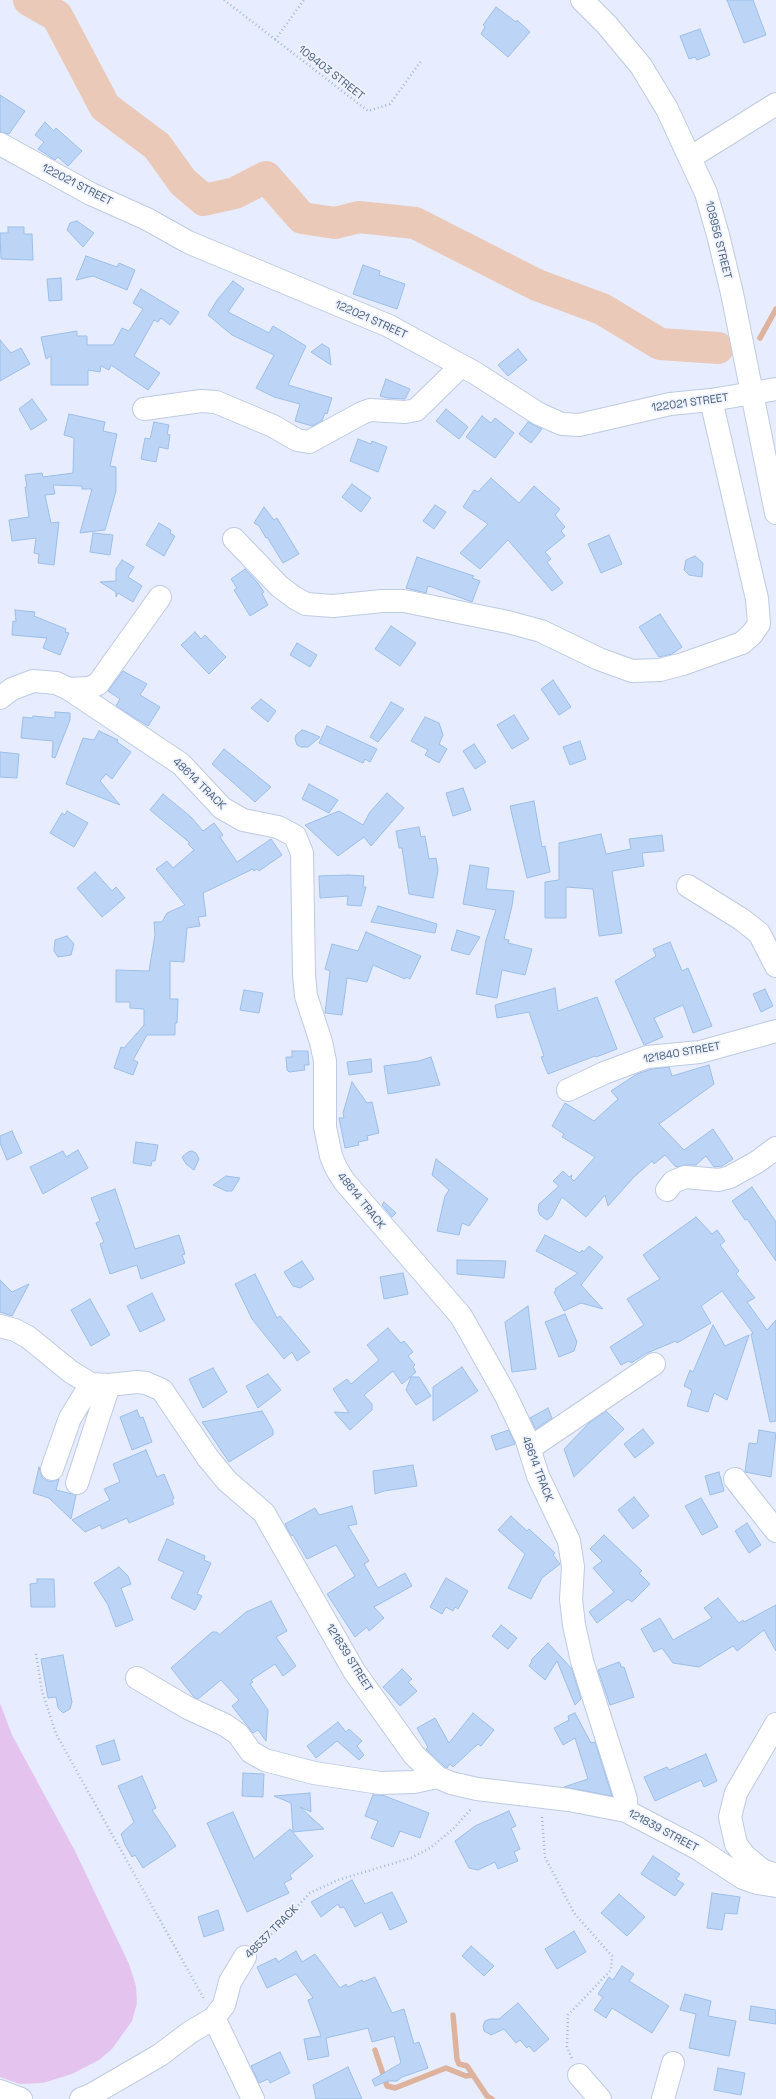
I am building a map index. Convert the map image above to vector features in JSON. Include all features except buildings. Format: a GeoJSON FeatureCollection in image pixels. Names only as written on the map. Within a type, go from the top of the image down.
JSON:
{"type":"FeatureCollection","features":[{"type":"Feature","properties":{"kind":"street","name":"108956 STREET"},"geometry":{"type":"LineString","coordinates":[[582,0],[607,25],[641,66],[667,109],[691,157],[706,193],[718,235],[776,513]]}},
{"type":"Feature","properties":{"kind":"street"},"geometry":{"type":"LineString","coordinates":[[691,157],[776,104]]}},
{"type":"Feature","properties":{"kind":"street","name":"122021 STREET"},"geometry":{"type":"LineString","coordinates":[[0,144],[90,194],[147,219],[188,242],[389,326],[461,366],[539,414],[562,424],[578,425],[670,404],[752,394],[776,388]]}},
{"type":"Feature","properties":{"kind":"street"},"geometry":{"type":"LineString","coordinates":[[144,409],[201,401],[216,402],[273,426],[297,440],[309,442],[370,410],[406,412],[416,410],[461,366]]}},
{"type":"Feature","properties":{"kind":"street"},"geometry":{"type":"LineString","coordinates":[[234,539],[279,586],[306,604],[333,606],[382,601],[404,601],[508,622],[541,631],[599,659],[632,671],[660,670],[682,664],[742,642],[752,634],[759,624],[757,598],[711,400]]}},
{"type":"Feature","properties":{"kind":"street"},"geometry":{"type":"LineString","coordinates":[[69,689],[89,688],[98,684],[160,597]]}},
{"type":"Feature","properties":{"kind":"street","name":"48614 TRACK"},"geometry":{"type":"LineString","coordinates":[[0,698],[12,689],[33,681],[56,683],[69,689],[168,754],[194,776],[222,808],[243,820],[278,827],[295,836],[302,853],[304,975],[306,996],[322,1042],[325,1061],[325,1127],[327,1143],[336,1168],[390,1236],[450,1301],[461,1316],[508,1400],[530,1448],[538,1476],[569,1541],[573,1567],[571,1599],[574,1625],[584,1668],[626,1799],[626,1811]]}},
{"type":"Feature","properties":{"kind":"street"},"geometry":{"type":"LineString","coordinates":[[688,886],[741,919],[759,933],[776,966]]}},
{"type":"Feature","properties":{"kind":"street","name":"121840 STREET"},"geometry":{"type":"LineString","coordinates":[[568,1090],[604,1073],[647,1058],[700,1052],[776,1031]]}},
{"type":"Feature","properties":{"kind":"street"},"geometry":{"type":"LineString","coordinates":[[667,1190],[672,1182],[685,1177],[719,1180],[730,1176],[757,1162],[776,1148]]}},
{"type":"Feature","properties":{"kind":"street"},"geometry":{"type":"LineString","coordinates":[[0,1326],[28,1338],[71,1372],[100,1384]]}},
{"type":"Feature","properties":{"kind":"street"},"geometry":{"type":"LineString","coordinates":[[530,1448],[654,1364]]}},
{"type":"Feature","properties":{"kind":"street","name":"121839 STREET"},"geometry":{"type":"LineString","coordinates":[[100,1384],[141,1382],[162,1390],[208,1458],[227,1482],[264,1513],[354,1671],[414,1755],[437,1777],[450,1783],[477,1789],[542,1796],[626,1811],[697,1848],[743,1878],[757,1883],[776,1886]]}},
{"type":"Feature","properties":{"kind":"street"},"geometry":{"type":"LineString","coordinates":[[52,1470],[70,1418],[100,1384]]}},
{"type":"Feature","properties":{"kind":"street"},"geometry":{"type":"LineString","coordinates":[[77,1483],[100,1384]]}},
{"type":"Feature","properties":{"kind":"street"},"geometry":{"type":"LineString","coordinates":[[735,1479],[776,1531]]}},
{"type":"Feature","properties":{"kind":"street"},"geometry":{"type":"LineString","coordinates":[[137,1678],[188,1708],[238,1734],[250,1752],[265,1760],[314,1773],[380,1783],[414,1782],[437,1777]]}},
{"type":"Feature","properties":{"kind":"street"},"geometry":{"type":"LineString","coordinates":[[776,1724],[736,1793],[730,1817],[736,1844],[745,1856],[762,1870],[776,1875]]}},
{"type":"Feature","properties":{"kind":"street","name":"48537 TRACK"},"geometry":{"type":"LineString","coordinates":[[81,2099],[91,2095],[160,2055],[189,2033],[214,2018],[224,2005],[230,1982],[245,1957]]}},
{"type":"Feature","properties":{"kind":"street"},"geometry":{"type":"LineString","coordinates":[[214,2018],[253,2099]]}},
{"type":"Feature","properties":{"kind":"street"},"geometry":{"type":"LineString","coordinates":[[663,2099],[673,2063]]}},
{"type":"Feature","properties":{"kind":"street"},"geometry":{"type":"LineString","coordinates":[[579,2075],[600,2099]]}},
{"type":"Feature","properties":{"kind":"street"},"geometry":{"type":"LineString","coordinates":[[0,2091],[21,2099]]}},
{"type":"Feature","properties":{"kind":"path","name":"109403 STREET"},"geometry":{"type":"LineString","coordinates":[[224,0],[368,112],[390,104],[421,61]]}},
{"type":"Feature","properties":{"kind":"path"},"geometry":{"type":"LineString","coordinates":[[275,40],[304,0]]}},
{"type":"Feature","properties":{"kind":"path"},"geometry":{"type":"LineString","coordinates":[[36,1654],[42,1691],[56,1734],[191,1973],[214,2018]]}},
{"type":"Feature","properties":{"kind":"path","name":"48537 TRACK"},"geometry":{"type":"LineString","coordinates":[[245,1957],[262,1944],[288,1914],[310,1894],[338,1880],[411,1858],[430,1848],[453,1829],[468,1813],[476,1801],[477,1789]]}},
{"type":"Feature","properties":{"kind":"path"},"geometry":{"type":"LineString","coordinates":[[542,1796],[545,1856],[574,1912],[612,1956],[611,1970],[568,2016],[567,2047],[579,2075]]}},
{"type":"Feature","properties":{"kind":"shaded area"},"geometry":{"type":"Polygon","coordinates":[[[0,1703],[12,1735],[75,1851],[129,1964],[136,1986],[137,2003],[132,2021],[112,2049],[99,2060],[72,2074],[43,2083],[20,2084],[0,2077],[0,1703]]]}},
{"type":"Feature","properties":{"kind":"waterway"},"geometry":{"type":"LineString","coordinates":[[29,0],[57,16],[105,107],[157,146],[183,182],[204,200],[235,193],[266,177],[302,218],[335,223],[359,217],[415,223],[537,285],[602,309],[660,344],[718,348]]}},
{"type":"Feature","properties":{"kind":"waterway"},"geometry":{"type":"LineString","coordinates":[[760,338],[776,309]]}},
{"type":"Feature","properties":{"kind":"waterway"},"geometry":{"type":"LineString","coordinates":[[453,2015],[457,2059],[459,2064],[467,2066],[487,2096],[492,2099]]}},
{"type":"Feature","properties":{"kind":"waterway"},"geometry":{"type":"LineString","coordinates":[[375,2050],[387,2086],[395,2088],[446,2068],[466,2076],[473,2075]]}}]}
